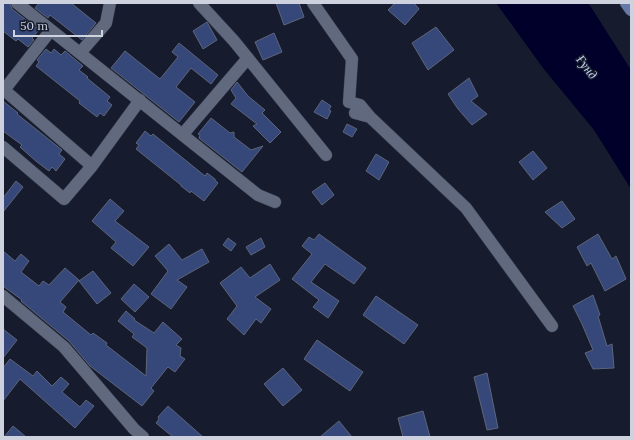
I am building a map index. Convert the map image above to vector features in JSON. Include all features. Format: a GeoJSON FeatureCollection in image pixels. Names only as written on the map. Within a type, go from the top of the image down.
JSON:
{"type":"FeatureCollection","features":[{"type":"Feature","properties":{"kind":"main road"},"geometry":{"type":"LineString","coordinates":[[626,3],[631,10]]}},
{"type":"Feature","properties":{"kind":"street"},"geometry":{"type":"LineString","coordinates":[[17,3],[258,195],[275,202]]}},
{"type":"Feature","properties":{"kind":"street"},"geometry":{"type":"LineString","coordinates":[[80,53],[106,23],[110,3]]}},
{"type":"Feature","properties":{"kind":"street"},"geometry":{"type":"LineString","coordinates":[[199,3],[248,58],[326,155]]}},
{"type":"Feature","properties":{"kind":"street"},"geometry":{"type":"LineString","coordinates":[[313,3],[352,59],[349,102],[360,105],[370,117],[466,208],[552,326]]}},
{"type":"Feature","properties":{"kind":"street"},"geometry":{"type":"LineString","coordinates":[[51,30],[4,89],[92,166]]}},
{"type":"Feature","properties":{"kind":"street"},"geometry":{"type":"LineString","coordinates":[[183,134],[248,58]]}},
{"type":"Feature","properties":{"kind":"street"},"geometry":{"type":"LineString","coordinates":[[3,147],[64,199],[92,166],[140,100]]}},
{"type":"Feature","properties":{"kind":"street"},"geometry":{"type":"LineString","coordinates":[[355,113],[370,117]]}},
{"type":"Feature","properties":{"kind":"street"},"geometry":{"type":"LineString","coordinates":[[3,296],[64,347],[134,429],[143,437]]}},
{"type":"Feature","properties":{"kind":"water","name":"Ғунд"},"geometry":{"type":"Polygon","coordinates":[[[496,3],[588,3],[591,7],[631,70],[631,189],[594,130],[543,68],[496,3]]]}},
{"type":"Feature","properties":{"kind":"building"},"geometry":{"type":"Polygon","coordinates":[[[3,3],[10,3],[12,9],[39,30],[32,38],[34,40],[28,47],[18,39],[16,41],[3,31],[3,3]]]}},
{"type":"Feature","properties":{"kind":"building"},"geometry":{"type":"Polygon","coordinates":[[[39,3],[71,3],[96,23],[82,40],[50,15],[48,18],[35,8],[39,3]]]}},
{"type":"Feature","properties":{"kind":"building"},"geometry":{"type":"Polygon","coordinates":[[[276,3],[299,3],[304,17],[284,25],[276,3]]]}},
{"type":"Feature","properties":{"kind":"building"},"geometry":{"type":"Polygon","coordinates":[[[395,3],[414,3],[419,9],[405,25],[388,10],[395,3]]]}},
{"type":"Feature","properties":{"kind":"building"},"geometry":{"type":"Polygon","coordinates":[[[207,22],[217,40],[203,49],[193,31],[207,22]]]}},
{"type":"Feature","properties":{"kind":"building"},"geometry":{"type":"Polygon","coordinates":[[[436,27],[454,50],[428,70],[412,43],[436,27]]]}},
{"type":"Feature","properties":{"kind":"building"},"geometry":{"type":"Polygon","coordinates":[[[274,33],[282,52],[263,60],[255,42],[274,33]]]}},
{"type":"Feature","properties":{"kind":"building"},"geometry":{"type":"Polygon","coordinates":[[[179,43],[218,75],[211,84],[191,68],[176,87],[195,102],[179,122],[111,68],[125,51],[160,79],[178,57],[172,52],[179,43]]]}},
{"type":"Feature","properties":{"kind":"building"},"geometry":{"type":"Polygon","coordinates":[[[46,49],[51,53],[54,49],[61,55],[65,51],[83,66],[79,70],[110,97],[107,101],[112,105],[104,116],[100,113],[97,117],[79,103],[80,101],[36,66],[39,62],[37,60],[46,49]]]}},
{"type":"Feature","properties":{"kind":"building"},"geometry":{"type":"Polygon","coordinates":[[[469,78],[478,96],[471,101],[487,114],[472,125],[458,109],[448,94],[469,78]]]}},
{"type":"Feature","properties":{"kind":"building"},"geometry":{"type":"Polygon","coordinates":[[[237,82],[248,96],[265,110],[262,113],[281,132],[270,143],[253,126],[257,124],[231,104],[236,98],[231,90],[237,82]]]}},
{"type":"Feature","properties":{"kind":"building"},"geometry":{"type":"Polygon","coordinates":[[[322,100],[331,106],[329,110],[331,111],[327,119],[314,112],[322,100]]]}},
{"type":"Feature","properties":{"kind":"building"},"geometry":{"type":"Polygon","coordinates":[[[3,101],[62,150],[59,154],[65,159],[56,171],[52,167],[49,171],[37,162],[20,147],[22,145],[3,131],[3,101]]]}},
{"type":"Feature","properties":{"kind":"building"},"geometry":{"type":"Polygon","coordinates":[[[211,118],[230,133],[234,132],[234,137],[251,150],[263,146],[242,172],[199,138],[200,135],[198,134],[211,118]]]}},
{"type":"Feature","properties":{"kind":"building"},"geometry":{"type":"Polygon","coordinates":[[[347,124],[357,129],[352,137],[343,132],[347,124]]]}},
{"type":"Feature","properties":{"kind":"building"},"geometry":{"type":"Polygon","coordinates":[[[145,131],[151,136],[153,134],[205,176],[207,173],[215,179],[218,183],[204,201],[191,191],[190,193],[136,149],[139,145],[136,143],[145,131]]]}},
{"type":"Feature","properties":{"kind":"building"},"geometry":{"type":"Polygon","coordinates":[[[533,151],[547,168],[533,180],[519,162],[533,151]]]}},
{"type":"Feature","properties":{"kind":"building"},"geometry":{"type":"Polygon","coordinates":[[[376,154],[389,162],[379,180],[366,171],[376,154]]]}},
{"type":"Feature","properties":{"kind":"building"},"geometry":{"type":"Polygon","coordinates":[[[16,181],[23,187],[3,212],[3,198],[16,181]]]}},
{"type":"Feature","properties":{"kind":"building"},"geometry":{"type":"Polygon","coordinates":[[[325,183],[334,195],[322,205],[312,192],[325,183]]]}},
{"type":"Feature","properties":{"kind":"building"},"geometry":{"type":"Polygon","coordinates":[[[110,199],[124,211],[115,221],[149,247],[133,266],[111,248],[116,242],[92,221],[110,199]]]}},
{"type":"Feature","properties":{"kind":"building"},"geometry":{"type":"Polygon","coordinates":[[[562,201],[575,219],[562,228],[545,212],[562,201]]]}},
{"type":"Feature","properties":{"kind":"building"},"geometry":{"type":"Polygon","coordinates":[[[319,234],[366,268],[354,284],[325,264],[311,282],[339,301],[328,318],[313,307],[319,300],[292,279],[312,254],[302,246],[309,237],[314,240],[319,234]]]}},
{"type":"Feature","properties":{"kind":"building"},"geometry":{"type":"Polygon","coordinates":[[[598,234],[612,259],[616,256],[626,279],[605,291],[591,263],[587,266],[577,247],[598,234]]]}},
{"type":"Feature","properties":{"kind":"building"},"geometry":{"type":"Polygon","coordinates":[[[228,238],[236,244],[231,251],[223,245],[228,238]]]}},
{"type":"Feature","properties":{"kind":"building"},"geometry":{"type":"Polygon","coordinates":[[[261,238],[265,247],[251,255],[246,247],[261,238]]]}},
{"type":"Feature","properties":{"kind":"building"},"geometry":{"type":"Polygon","coordinates":[[[169,244],[182,260],[202,249],[209,262],[177,280],[187,287],[171,309],[151,294],[168,271],[155,256],[169,244]]]}},
{"type":"Feature","properties":{"kind":"building"},"geometry":{"type":"Polygon","coordinates":[[[3,251],[15,261],[21,254],[29,261],[21,272],[39,286],[43,281],[49,285],[65,268],[79,280],[60,302],[66,307],[63,312],[91,335],[93,333],[107,343],[106,345],[146,376],[147,348],[132,337],[134,334],[118,321],[126,311],[135,319],[134,320],[154,333],[163,322],[182,339],[176,345],[181,348],[180,356],[185,359],[175,372],[168,367],[167,368],[151,388],[154,391],[142,406],[90,366],[69,341],[21,301],[22,300],[3,286],[3,251]]]}},
{"type":"Feature","properties":{"kind":"building"},"geometry":{"type":"Polygon","coordinates":[[[270,264],[280,280],[255,297],[271,309],[261,323],[256,319],[244,335],[227,319],[237,306],[220,283],[241,267],[250,278],[270,264]]]}},
{"type":"Feature","properties":{"kind":"building"},"geometry":{"type":"Polygon","coordinates":[[[93,271],[111,293],[97,304],[79,281],[93,271]]]}},
{"type":"Feature","properties":{"kind":"building"},"geometry":{"type":"Polygon","coordinates":[[[134,284],[149,297],[135,312],[121,299],[134,284]]]}},
{"type":"Feature","properties":{"kind":"building"},"geometry":{"type":"Polygon","coordinates":[[[593,295],[600,315],[598,316],[607,346],[612,344],[614,368],[593,369],[585,353],[593,350],[573,306],[593,295]]]}},
{"type":"Feature","properties":{"kind":"building"},"geometry":{"type":"Polygon","coordinates":[[[376,296],[418,325],[404,344],[363,315],[376,296]]]}},
{"type":"Feature","properties":{"kind":"building"},"geometry":{"type":"Polygon","coordinates":[[[3,329],[17,340],[3,358],[3,329]]]}},
{"type":"Feature","properties":{"kind":"building"},"geometry":{"type":"Polygon","coordinates":[[[317,340],[363,372],[350,391],[304,359],[317,340]]]}},
{"type":"Feature","properties":{"kind":"building"},"geometry":{"type":"Polygon","coordinates":[[[10,359],[33,376],[37,371],[52,386],[61,377],[69,384],[62,392],[80,407],[86,400],[94,406],[75,428],[20,379],[3,401],[3,368],[10,359]]]}},
{"type":"Feature","properties":{"kind":"building"},"geometry":{"type":"Polygon","coordinates":[[[283,368],[302,390],[283,406],[264,384],[283,368]]]}},
{"type":"Feature","properties":{"kind":"building"},"geometry":{"type":"Polygon","coordinates":[[[487,373],[498,428],[487,430],[474,377],[487,373]]]}},
{"type":"Feature","properties":{"kind":"building"},"geometry":{"type":"Polygon","coordinates":[[[168,406],[203,437],[173,437],[156,423],[159,419],[158,417],[168,406]]]}},
{"type":"Feature","properties":{"kind":"building"},"geometry":{"type":"Polygon","coordinates":[[[423,411],[430,437],[403,437],[398,418],[423,411]]]}},
{"type":"Feature","properties":{"kind":"building"},"geometry":{"type":"Polygon","coordinates":[[[339,421],[352,437],[320,437],[339,421]]]}},
{"type":"Feature","properties":{"kind":"building"},"geometry":{"type":"Polygon","coordinates":[[[13,426],[26,437],[4,437],[13,426]]]}}]}
